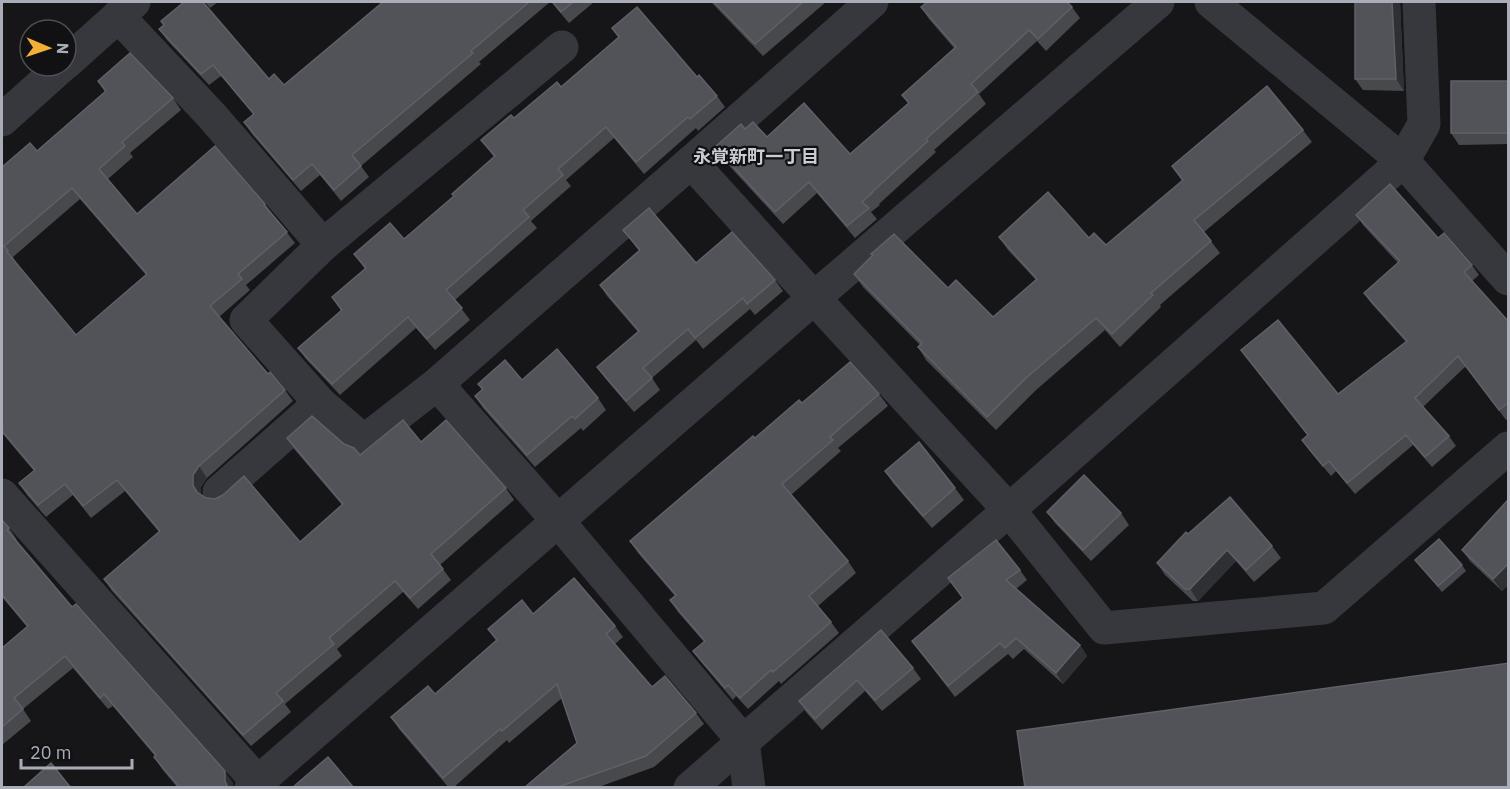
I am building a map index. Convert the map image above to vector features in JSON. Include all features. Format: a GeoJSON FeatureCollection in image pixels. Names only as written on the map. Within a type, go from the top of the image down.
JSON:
{"type":"FeatureCollection","features":[{"type":"Feature","properties":{"kind":"street"},"geometry":{"type":"LineString","coordinates":[[562,47],[323,245],[246,320],[320,403],[364,441],[437,384],[872,2]]}},
{"type":"Feature","properties":{"kind":"street"},"geometry":{"type":"LineString","coordinates":[[2,495],[257,786],[814,298],[1158,2]]}},
{"type":"Feature","properties":{"kind":"street"},"geometry":{"type":"LineString","coordinates":[[1211,2],[1403,160],[1509,279]]}},
{"type":"Feature","properties":{"kind":"street"},"geometry":{"type":"LineString","coordinates":[[690,788],[1010,510],[1403,160],[1425,124],[1419,2]]}},
{"type":"Feature","properties":{"kind":"street"},"geometry":{"type":"LineString","coordinates":[[78,52],[127,9],[212,116],[323,245]]}},
{"type":"Feature","properties":{"kind":"street"},"geometry":{"type":"LineString","coordinates":[[2,120],[49,78]]}},
{"type":"Feature","properties":{"kind":"street"},"geometry":{"type":"LineString","coordinates":[[691,162],[1010,510],[1104,628],[1324,608],[1509,448]]}},
{"type":"Feature","properties":{"kind":"street"},"geometry":{"type":"LineString","coordinates":[[437,384],[558,521],[743,741],[749,788]]}},
{"type":"Feature","properties":{"kind":"street"},"geometry":{"type":"LineString","coordinates":[[219,492],[320,403]]}},
{"type":"Feature","properties":{"kind":"building"},"geometry":{"type":"Polygon","coordinates":[[[184,2],[203,2],[269,79],[274,74],[284,85],[383,2],[529,2],[471,51],[473,53],[352,155],[361,166],[334,190],[312,164],[293,180],[244,122],[254,114],[213,65],[201,74],[159,29],[164,25],[161,21],[184,2]]]}},
{"type":"Feature","properties":{"kind":"building"},"geometry":{"type":"Polygon","coordinates":[[[553,2],[573,2],[561,12],[553,2]]]}},
{"type":"Feature","properties":{"kind":"building"},"geometry":{"type":"Polygon","coordinates":[[[714,2],[803,2],[755,44],[714,2]]]}},
{"type":"Feature","properties":{"kind":"building"},"geometry":{"type":"Polygon","coordinates":[[[927,2],[1067,2],[1072,7],[1038,39],[1029,30],[971,84],[978,92],[862,202],[869,208],[847,226],[809,182],[775,212],[715,147],[741,124],[745,129],[753,122],[767,137],[804,103],[850,154],[909,103],[902,95],[956,47],[921,7],[927,2]]]}},
{"type":"Feature","properties":{"kind":"building"},"geometry":{"type":"Polygon","coordinates":[[[1355,2],[1392,2],[1396,79],[1355,79],[1355,2]]]}},
{"type":"Feature","properties":{"kind":"building"},"geometry":{"type":"Polygon","coordinates":[[[637,7],[697,77],[699,75],[717,96],[690,119],[688,117],[636,162],[606,127],[558,169],[563,175],[523,210],[529,217],[446,290],[462,308],[427,339],[408,317],[332,384],[298,348],[342,310],[332,297],[366,268],[354,254],[390,223],[404,239],[454,196],[452,194],[495,156],[481,140],[511,115],[514,118],[557,82],[561,87],[619,37],[612,28],[637,7]]]}},
{"type":"Feature","properties":{"kind":"building"},"geometry":{"type":"Polygon","coordinates":[[[130,53],[173,98],[122,142],[125,146],[99,169],[137,214],[215,146],[287,232],[238,274],[242,279],[210,306],[268,374],[270,372],[285,390],[199,466],[193,475],[193,485],[197,492],[206,498],[215,499],[223,495],[244,476],[300,542],[343,504],[287,438],[312,416],[360,455],[403,420],[421,442],[446,420],[506,488],[431,554],[443,569],[410,598],[395,581],[329,638],[334,644],[276,693],[283,701],[243,735],[104,579],[160,531],[117,480],[83,506],[65,484],[38,505],[19,483],[35,470],[2,431],[2,167],[30,143],[37,151],[106,91],[98,81],[130,53]],[[72,188],[4,246],[76,335],[147,274],[72,188]]]}},
{"type":"Feature","properties":{"kind":"building"},"geometry":{"type":"Polygon","coordinates":[[[1451,81],[1509,81],[1509,133],[1451,133],[1451,81]]]}},
{"type":"Feature","properties":{"kind":"building"},"geometry":{"type":"Polygon","coordinates":[[[1267,86],[1303,130],[1194,220],[1211,241],[1151,293],[1153,295],[1112,334],[1096,318],[1026,378],[987,417],[918,347],[922,343],[854,274],[873,255],[871,254],[894,234],[948,288],[956,280],[993,317],[1037,279],[999,237],[1048,192],[1089,238],[1094,233],[1106,245],[1183,180],[1172,166],[1267,86]]]}},
{"type":"Feature","properties":{"kind":"building"},"geometry":{"type":"Polygon","coordinates":[[[1390,184],[1438,238],[1444,233],[1472,265],[1464,272],[1509,322],[1509,402],[1499,410],[1458,356],[1415,398],[1449,436],[1425,457],[1406,435],[1347,483],[1329,461],[1323,466],[1302,440],[1308,435],[1241,350],[1278,320],[1338,394],[1407,341],[1364,293],[1400,261],[1356,215],[1390,184]]]}},
{"type":"Feature","properties":{"kind":"building"},"geometry":{"type":"Polygon","coordinates":[[[649,208],[696,263],[732,232],[775,280],[747,304],[743,298],[695,338],[688,329],[643,368],[652,378],[626,401],[597,367],[639,331],[600,285],[640,250],[623,230],[649,208]]]}},
{"type":"Feature","properties":{"kind":"building"},"geometry":{"type":"Polygon","coordinates":[[[557,349],[598,398],[575,419],[572,416],[527,455],[475,396],[483,389],[478,384],[505,360],[522,380],[557,349]]]}},
{"type":"Feature","properties":{"kind":"building"},"geometry":{"type":"Polygon","coordinates":[[[850,362],[879,394],[830,437],[833,440],[782,484],[848,561],[809,596],[831,622],[740,698],[728,685],[725,688],[693,651],[705,641],[670,600],[676,595],[630,541],[753,436],[755,438],[799,400],[802,403],[850,362]]]}},
{"type":"Feature","properties":{"kind":"building"},"geometry":{"type":"Polygon","coordinates":[[[919,442],[955,488],[923,516],[885,471],[919,442]]]}},
{"type":"Feature","properties":{"kind":"building"},"geometry":{"type":"Polygon","coordinates":[[[1084,475],[1121,513],[1083,550],[1047,512],[1084,475]]]}},
{"type":"Feature","properties":{"kind":"building"},"geometry":{"type":"Polygon","coordinates":[[[1230,497],[1272,546],[1246,570],[1227,550],[1190,589],[1185,589],[1157,563],[1186,532],[1188,534],[1230,497]]]}},
{"type":"Feature","properties":{"kind":"building"},"geometry":{"type":"Polygon","coordinates":[[[1507,501],[1509,504],[1509,563],[1493,579],[1462,550],[1507,501]]]}},
{"type":"Feature","properties":{"kind":"building"},"geometry":{"type":"Polygon","coordinates":[[[2,520],[9,528],[7,530],[72,607],[76,604],[225,771],[228,788],[180,788],[154,757],[156,755],[104,694],[100,698],[65,656],[14,698],[23,709],[2,727],[2,648],[28,626],[2,595],[2,520]]]}},
{"type":"Feature","properties":{"kind":"building"},"geometry":{"type":"Polygon","coordinates":[[[1439,539],[1462,565],[1438,586],[1415,560],[1439,539]]]}},
{"type":"Feature","properties":{"kind":"building"},"geometry":{"type":"Polygon","coordinates":[[[996,540],[1020,570],[1006,580],[1080,645],[1056,673],[1016,638],[1005,648],[1000,643],[948,686],[912,641],[963,598],[948,578],[996,540]]]}},
{"type":"Feature","properties":{"kind":"building"},"geometry":{"type":"Polygon","coordinates":[[[574,578],[615,626],[606,634],[652,687],[665,676],[696,713],[646,756],[559,788],[524,788],[577,743],[557,684],[443,778],[391,717],[428,686],[435,694],[497,640],[488,629],[522,600],[533,614],[574,578]]]}},
{"type":"Feature","properties":{"kind":"building"},"geometry":{"type":"Polygon","coordinates":[[[881,630],[913,668],[875,700],[857,680],[815,719],[799,701],[881,630]]]}},
{"type":"Feature","properties":{"kind":"building"},"geometry":{"type":"Polygon","coordinates":[[[1509,663],[1509,788],[1025,788],[1017,731],[1509,663]]]}},
{"type":"Feature","properties":{"kind":"building"},"geometry":{"type":"Polygon","coordinates":[[[328,757],[354,788],[292,788],[328,757]]]}},
{"type":"Feature","properties":{"kind":"building"},"geometry":{"type":"Polygon","coordinates":[[[51,763],[71,788],[23,788],[51,763]]]}},
{"type":"Feature","properties":{"kind":"district","name":"永覚新町一丁目"},"geometry":{"type":"Point","coordinates":[756,157]}}]}
